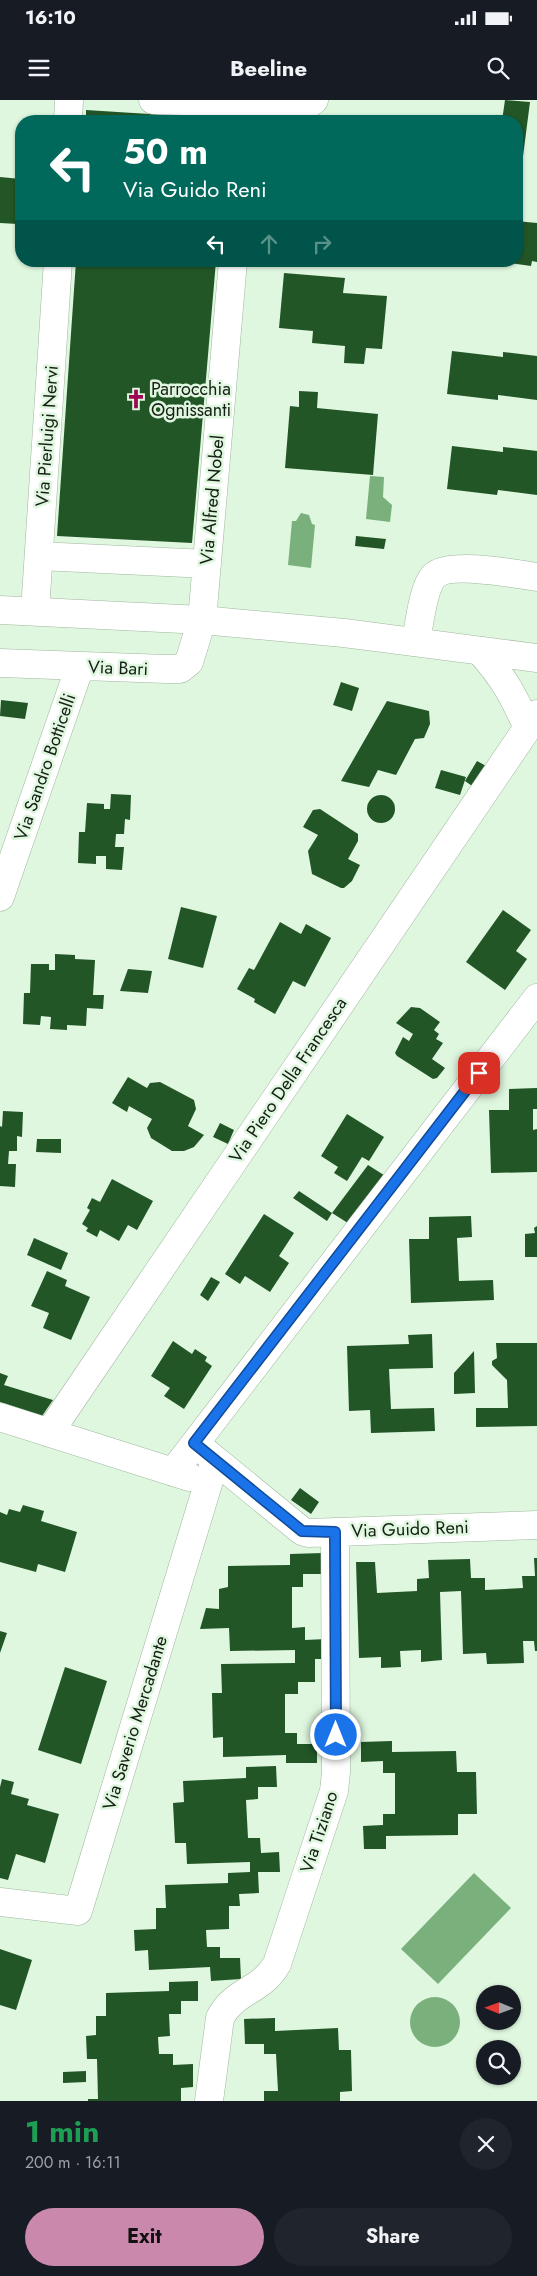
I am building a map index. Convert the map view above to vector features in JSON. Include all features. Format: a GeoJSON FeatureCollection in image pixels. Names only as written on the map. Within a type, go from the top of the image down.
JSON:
{"type":"FeatureCollection","features":[{"type":"Feature","properties":{"kind":"street"},"geometry":{"type":"LineString","coordinates":[[68,115],[69,100]]}},
{"type":"Feature","properties":{"kind":"street"},"geometry":{"type":"LineString","coordinates":[[153,100],[245,113],[307,105],[314,100]]}},
{"type":"Feature","properties":{"kind":"street","name":"Via Pierluigi Nervi"},"geometry":{"type":"LineString","coordinates":[[35,611],[58,267]]}},
{"type":"Feature","properties":{"kind":"street","name":"Via Alfred Nobel"},"geometry":{"type":"LineString","coordinates":[[202,620],[232,267]]}},
{"type":"Feature","properties":{"kind":"street"},"geometry":{"type":"LineString","coordinates":[[39,556],[207,564]]}},
{"type":"Feature","properties":{"kind":"street"},"geometry":{"type":"LineString","coordinates":[[416,642],[428,589],[435,575],[449,569],[462,569],[537,577]]}},
{"type":"Feature","properties":{"kind":"street"},"geometry":{"type":"LineString","coordinates":[[0,610],[202,620],[416,642],[537,658]]}},
{"type":"Feature","properties":{"kind":"street","name":"Via Bari"},"geometry":{"type":"LineString","coordinates":[[0,663],[180,669],[188,662],[202,620]]}},
{"type":"Feature","properties":{"kind":"street"},"geometry":{"type":"LineString","coordinates":[[480,651],[501,674],[513,696],[532,721]]}},
{"type":"Feature","properties":{"kind":"street","name":"Via Sandro Botticelli"},"geometry":{"type":"LineString","coordinates":[[0,897],[80,666]]}},
{"type":"Feature","properties":{"kind":"street","name":"Via Piero Della Francesca"},"geometry":{"type":"LineString","coordinates":[[49,1433],[532,721]]}},
{"type":"Feature","properties":{"kind":"street"},"geometry":{"type":"LineString","coordinates":[[172,1472],[537,998]]}},
{"type":"Feature","properties":{"kind":"street"},"geometry":{"type":"LineString","coordinates":[[0,1417],[172,1472],[212,1472]]}},
{"type":"Feature","properties":{"kind":"street","name":"Via Guido Reni"},"geometry":{"type":"LineString","coordinates":[[194,1443],[212,1472],[302,1531],[335,1532],[537,1525]]}},
{"type":"Feature","properties":{"kind":"street","name":"Via Saverio Mercadante"},"geometry":{"type":"LineString","coordinates":[[0,1902],[78,1911],[212,1472]]}},
{"type":"Feature","properties":{"kind":"street","name":"Via Tiziano"},"geometry":{"type":"LineString","coordinates":[[209,2101],[220,2018],[226,2006],[263,1982],[277,1964],[334,1791],[336,1772],[335,1532]]}},
{"type":"Feature","properties":{"kind":"shaded area"},"geometry":{"type":"Polygon","coordinates":[[[370,476],[384,477],[383,497],[392,505],[390,522],[366,519],[370,476]]]}},
{"type":"Feature","properties":{"kind":"shaded area"},"geometry":{"type":"Polygon","coordinates":[[[301,513],[309,515],[312,524],[315,525],[311,568],[288,565],[292,521],[296,521],[301,513]]]}},
{"type":"Feature","properties":{"kind":"shaded area"},"geometry":{"type":"Polygon","coordinates":[[[474,1873],[511,1908],[438,1984],[401,1949],[474,1873]]]}},
{"type":"Feature","properties":{"kind":"shaded area"},"geometry":{"type":"Polygon","coordinates":[[[430,1997],[440,1997],[453,2004],[460,2017],[460,2027],[453,2040],[440,2047],[430,2047],[421,2043],[414,2036],[410,2027],[410,2017],[414,2008],[421,2001],[430,1997]]]}},
{"type":"Feature","properties":{"kind":"building"},"geometry":{"type":"Polygon","coordinates":[[[505,100],[530,102],[523,156],[523,115],[503,115],[505,100]]]}},
{"type":"Feature","properties":{"kind":"building"},"geometry":{"type":"Polygon","coordinates":[[[86,110],[165,115],[86,115],[86,110]]]}},
{"type":"Feature","properties":{"kind":"building"},"geometry":{"type":"Polygon","coordinates":[[[0,177],[15,178],[15,224],[0,223],[0,177]]]}},
{"type":"Feature","properties":{"kind":"building"},"geometry":{"type":"Polygon","coordinates":[[[523,222],[537,223],[537,262],[532,261],[531,266],[523,265],[523,222]]]}},
{"type":"Feature","properties":{"kind":"building","name":"Parrocchia Ognissanti"},"geometry":{"type":"Polygon","coordinates":[[[76,267],[215,267],[192,543],[57,536],[76,267]]]}},
{"type":"Feature","properties":{"kind":"building"},"geometry":{"type":"Polygon","coordinates":[[[284,273],[345,278],[343,293],[387,296],[382,349],[366,348],[364,364],[344,363],[345,346],[312,343],[313,331],[279,328],[284,273]]]}},
{"type":"Feature","properties":{"kind":"building"},"geometry":{"type":"Polygon","coordinates":[[[452,351],[503,357],[503,352],[537,356],[537,400],[498,395],[498,400],[447,394],[452,351]]]}},
{"type":"Feature","properties":{"kind":"building"},"geometry":{"type":"Polygon","coordinates":[[[299,391],[318,392],[317,408],[378,414],[373,475],[285,468],[290,406],[299,407],[299,391]]]}},
{"type":"Feature","properties":{"kind":"building"},"geometry":{"type":"Polygon","coordinates":[[[452,446],[503,452],[503,447],[537,451],[537,495],[498,490],[497,495],[447,489],[452,446]]]}},
{"type":"Feature","properties":{"kind":"building"},"geometry":{"type":"Polygon","coordinates":[[[356,536],[386,539],[384,549],[355,546],[356,536]]]}},
{"type":"Feature","properties":{"kind":"building"},"geometry":{"type":"Polygon","coordinates":[[[341,682],[359,688],[352,711],[333,705],[341,682]]]}},
{"type":"Feature","properties":{"kind":"building"},"geometry":{"type":"Polygon","coordinates":[[[1,700],[28,703],[25,719],[0,716],[1,700]]]}},
{"type":"Feature","properties":{"kind":"building"},"geometry":{"type":"Polygon","coordinates":[[[387,701],[429,711],[430,724],[424,738],[415,739],[396,775],[378,770],[369,787],[341,781],[387,701]]]}},
{"type":"Feature","properties":{"kind":"building"},"geometry":{"type":"Polygon","coordinates":[[[477,761],[488,767],[475,788],[465,781],[477,761]]]}},
{"type":"Feature","properties":{"kind":"building"},"geometry":{"type":"Polygon","coordinates":[[[441,770],[466,777],[460,795],[435,788],[441,770]]]}},
{"type":"Feature","properties":{"kind":"building"},"geometry":{"type":"Polygon","coordinates":[[[111,794],[131,795],[130,820],[125,819],[124,834],[116,834],[115,847],[124,847],[122,870],[106,869],[106,856],[96,856],[96,864],[78,863],[79,832],[85,832],[87,803],[104,804],[104,809],[110,809],[111,794]]]}},
{"type":"Feature","properties":{"kind":"building"},"geometry":{"type":"Polygon","coordinates":[[[381,795],[391,799],[395,809],[391,819],[381,823],[371,819],[367,809],[371,799],[381,795]]]}},
{"type":"Feature","properties":{"kind":"building"},"geometry":{"type":"Polygon","coordinates":[[[320,809],[358,834],[358,841],[348,859],[360,865],[352,881],[344,888],[312,874],[308,851],[318,835],[303,827],[313,810],[320,809]]]}},
{"type":"Feature","properties":{"kind":"building"},"geometry":{"type":"Polygon","coordinates":[[[181,907],[217,916],[203,968],[168,959],[181,907]]]}},
{"type":"Feature","properties":{"kind":"building"},"geometry":{"type":"Polygon","coordinates":[[[503,910],[531,930],[516,951],[527,959],[505,990],[466,962],[503,910]]]}},
{"type":"Feature","properties":{"kind":"building"},"geometry":{"type":"Polygon","coordinates":[[[280,922],[301,934],[306,924],[331,938],[305,987],[293,981],[275,1014],[254,1002],[255,999],[237,989],[249,968],[254,970],[280,922]]]}},
{"type":"Feature","properties":{"kind":"building"},"geometry":{"type":"Polygon","coordinates":[[[55,954],[75,955],[75,959],[95,960],[93,995],[104,995],[103,1009],[87,1008],[86,1026],[67,1025],[67,1030],[50,1029],[51,1017],[41,1016],[40,1025],[23,1024],[24,993],[30,993],[31,964],[49,964],[49,970],[55,970],[55,954]]]}},
{"type":"Feature","properties":{"kind":"building"},"geometry":{"type":"Polygon","coordinates":[[[128,969],[152,971],[148,993],[120,991],[128,969]]]}},
{"type":"Feature","properties":{"kind":"building"},"geometry":{"type":"Polygon","coordinates":[[[411,1007],[420,1008],[440,1022],[434,1030],[439,1034],[436,1039],[443,1043],[432,1059],[445,1068],[437,1078],[433,1079],[395,1053],[403,1037],[409,1041],[413,1034],[396,1023],[411,1007]]]}},
{"type":"Feature","properties":{"kind":"building"},"geometry":{"type":"Polygon","coordinates":[[[128,1077],[147,1088],[150,1083],[160,1082],[194,1100],[196,1109],[188,1126],[204,1135],[194,1147],[184,1151],[172,1151],[151,1138],[147,1128],[152,1119],[129,1106],[127,1112],[112,1103],[128,1077]]]}},
{"type":"Feature","properties":{"kind":"building"},"geometry":{"type":"Polygon","coordinates":[[[537,1088],[537,1109],[533,1109],[533,1130],[537,1129],[537,1172],[491,1173],[489,1110],[509,1110],[509,1089],[537,1088]]]}},
{"type":"Feature","properties":{"kind":"building"},"geometry":{"type":"Polygon","coordinates":[[[3,1111],[23,1112],[22,1137],[17,1136],[17,1151],[9,1151],[8,1164],[16,1164],[15,1187],[0,1186],[0,1126],[2,1127],[3,1111]]]}},
{"type":"Feature","properties":{"kind":"building"},"geometry":{"type":"Polygon","coordinates":[[[347,1114],[384,1137],[369,1161],[362,1157],[347,1181],[334,1173],[338,1167],[321,1156],[347,1114]]]}},
{"type":"Feature","properties":{"kind":"building"},"geometry":{"type":"Polygon","coordinates":[[[220,1123],[234,1130],[228,1144],[213,1137],[220,1123]]]}},
{"type":"Feature","properties":{"kind":"building"},"geometry":{"type":"Polygon","coordinates":[[[37,1139],[61,1139],[61,1153],[36,1152],[37,1139]]]}},
{"type":"Feature","properties":{"kind":"building"},"geometry":{"type":"Polygon","coordinates":[[[368,1165],[387,1177],[351,1225],[332,1213],[368,1165]]]}},
{"type":"Feature","properties":{"kind":"building"},"geometry":{"type":"Polygon","coordinates":[[[112,1179],[153,1201],[137,1230],[128,1225],[119,1241],[100,1230],[97,1237],[86,1231],[88,1228],[82,1224],[90,1210],[87,1208],[92,1198],[100,1202],[112,1179]]]}},
{"type":"Feature","properties":{"kind":"building"},"geometry":{"type":"Polygon","coordinates":[[[299,1191],[332,1213],[327,1221],[293,1198],[299,1191]]]}},
{"type":"Feature","properties":{"kind":"building"},"geometry":{"type":"Polygon","coordinates":[[[264,1214],[294,1233],[279,1256],[289,1263],[270,1292],[245,1276],[240,1284],[225,1274],[264,1214]]]}},
{"type":"Feature","properties":{"kind":"building"},"geometry":{"type":"Polygon","coordinates":[[[471,1216],[472,1237],[457,1238],[459,1281],[493,1280],[494,1300],[411,1303],[409,1239],[429,1239],[429,1217],[471,1216]]]}},
{"type":"Feature","properties":{"kind":"building"},"geometry":{"type":"Polygon","coordinates":[[[537,1226],[537,1257],[525,1257],[525,1234],[535,1233],[534,1228],[537,1226]]]}},
{"type":"Feature","properties":{"kind":"building"},"geometry":{"type":"Polygon","coordinates":[[[34,1238],[68,1253],[61,1270],[27,1255],[34,1238]]]}},
{"type":"Feature","properties":{"kind":"building"},"geometry":{"type":"Polygon","coordinates":[[[47,1271],[67,1280],[65,1286],[90,1297],[71,1340],[43,1328],[49,1313],[31,1306],[47,1271]]]}},
{"type":"Feature","properties":{"kind":"building"},"geometry":{"type":"Polygon","coordinates":[[[211,1277],[220,1282],[208,1301],[200,1295],[211,1277]]]}},
{"type":"Feature","properties":{"kind":"building"},"geometry":{"type":"Polygon","coordinates":[[[432,1334],[433,1368],[389,1369],[391,1409],[434,1408],[435,1431],[371,1433],[370,1410],[349,1411],[347,1346],[409,1344],[408,1335],[432,1334]]]}},
{"type":"Feature","properties":{"kind":"building"},"geometry":{"type":"Polygon","coordinates":[[[173,1341],[192,1354],[195,1349],[207,1357],[205,1361],[212,1366],[184,1409],[164,1396],[170,1388],[151,1376],[173,1341]]]}},
{"type":"Feature","properties":{"kind":"building"},"geometry":{"type":"Polygon","coordinates":[[[496,1343],[537,1343],[537,1426],[476,1427],[476,1408],[508,1408],[507,1380],[492,1365],[492,1361],[497,1358],[496,1343]]]}},
{"type":"Feature","properties":{"kind":"building"},"geometry":{"type":"Polygon","coordinates":[[[474,1351],[475,1393],[454,1394],[454,1373],[474,1351]]]}},
{"type":"Feature","properties":{"kind":"building"},"geometry":{"type":"Polygon","coordinates":[[[0,1373],[8,1376],[4,1385],[53,1400],[42,1416],[0,1402],[0,1373]]]}},
{"type":"Feature","properties":{"kind":"building"},"geometry":{"type":"Polygon","coordinates":[[[300,1488],[319,1502],[311,1514],[291,1500],[300,1488]]]}},
{"type":"Feature","properties":{"kind":"building"},"geometry":{"type":"Polygon","coordinates":[[[23,1505],[44,1511],[41,1521],[77,1532],[65,1572],[38,1564],[36,1572],[0,1562],[0,1512],[7,1515],[9,1509],[20,1512],[23,1505]]]}},
{"type":"Feature","properties":{"kind":"building"},"geometry":{"type":"Polygon","coordinates":[[[323,1553],[323,1574],[303,1574],[303,1587],[292,1587],[292,1628],[305,1627],[305,1640],[326,1639],[327,1659],[315,1659],[315,1682],[298,1682],[298,1694],[285,1694],[285,1733],[297,1733],[297,1744],[317,1744],[317,1763],[286,1763],[286,1755],[223,1757],[223,1737],[213,1738],[212,1693],[222,1693],[221,1664],[295,1663],[295,1650],[230,1651],[229,1628],[200,1629],[206,1608],[219,1609],[219,1589],[228,1587],[228,1566],[290,1565],[290,1554],[323,1553]]]}},
{"type":"Feature","properties":{"kind":"building"},"geometry":{"type":"Polygon","coordinates":[[[534,1558],[537,1558],[537,1651],[535,1651],[534,1641],[523,1641],[524,1663],[487,1664],[486,1653],[463,1654],[461,1591],[440,1592],[442,1660],[421,1662],[421,1650],[400,1651],[401,1667],[381,1668],[381,1657],[359,1658],[356,1562],[375,1562],[377,1593],[417,1591],[417,1579],[429,1578],[428,1560],[470,1559],[471,1578],[485,1578],[485,1590],[523,1588],[522,1576],[535,1576],[534,1558]]]}},
{"type":"Feature","properties":{"kind":"building"},"geometry":{"type":"Polygon","coordinates":[[[0,1631],[7,1633],[0,1653],[0,1631]]]}},
{"type":"Feature","properties":{"kind":"building"},"geometry":{"type":"Polygon","coordinates":[[[65,1667],[107,1681],[81,1764],[38,1750],[65,1667]]]}},
{"type":"Feature","properties":{"kind":"building"},"geometry":{"type":"Polygon","coordinates":[[[392,1741],[392,1752],[456,1751],[457,1772],[476,1772],[477,1814],[458,1814],[458,1835],[386,1836],[386,1849],[364,1849],[363,1826],[383,1825],[383,1814],[395,1814],[395,1773],[383,1773],[383,1761],[361,1762],[361,1742],[392,1741]]]}},
{"type":"Feature","properties":{"kind":"building"},"geometry":{"type":"Polygon","coordinates":[[[276,1766],[277,1787],[258,1787],[258,1799],[246,1800],[248,1838],[260,1838],[261,1853],[279,1852],[280,1872],[258,1872],[259,1893],[239,1894],[240,1906],[229,1906],[229,1929],[206,1930],[207,1947],[220,1947],[220,1958],[240,1958],[241,1979],[211,1981],[210,1967],[149,1970],[148,1950],[135,1951],[134,1930],[156,1929],[156,1908],[166,1908],[165,1885],[228,1883],[228,1873],[250,1872],[250,1862],[187,1864],[186,1843],[175,1843],[173,1803],[184,1802],[183,1781],[246,1778],[246,1767],[276,1766]]]}},
{"type":"Feature","properties":{"kind":"building"},"geometry":{"type":"Polygon","coordinates":[[[2,1779],[14,1782],[11,1794],[29,1799],[27,1805],[59,1814],[45,1863],[16,1854],[8,1880],[0,1878],[0,1787],[2,1779]]]}},
{"type":"Feature","properties":{"kind":"building"},"geometry":{"type":"Polygon","coordinates":[[[0,1949],[32,1960],[16,2010],[0,2005],[0,1949]]]}},
{"type":"Feature","properties":{"kind":"building"},"geometry":{"type":"Polygon","coordinates":[[[198,1981],[198,2001],[181,2001],[181,2014],[169,2014],[170,2036],[158,2037],[159,2054],[173,2054],[173,2065],[193,2064],[193,2087],[181,2088],[181,2101],[88,2101],[88,2099],[98,2099],[97,2059],[87,2059],[86,2036],[96,2035],[96,2016],[106,2016],[106,1993],[169,1991],[169,1982],[198,1981]]]}},
{"type":"Feature","properties":{"kind":"building"},"geometry":{"type":"Polygon","coordinates":[[[275,2018],[275,2031],[338,2028],[339,2050],[351,2050],[352,2091],[340,2092],[340,2101],[264,2101],[264,2091],[278,2091],[276,2054],[264,2054],[264,2044],[245,2044],[244,2019],[275,2018]]]}},
{"type":"Feature","properties":{"kind":"building"},"geometry":{"type":"Polygon","coordinates":[[[86,2071],[86,2082],[63,2083],[63,2072],[86,2071]]]}},
{"type":"Feature","properties":{"kind":"place","name":"Parrocchia Ognissanti"},"geometry":{"type":"Point","coordinates":[136,399]}},
{"type":"Feature","properties":{"kind":"route"},"geometry":{"type":"LineString","coordinates":[[336,1735],[335,1532],[308,1533],[302,1531],[194,1443],[479,1073]]}}]}
